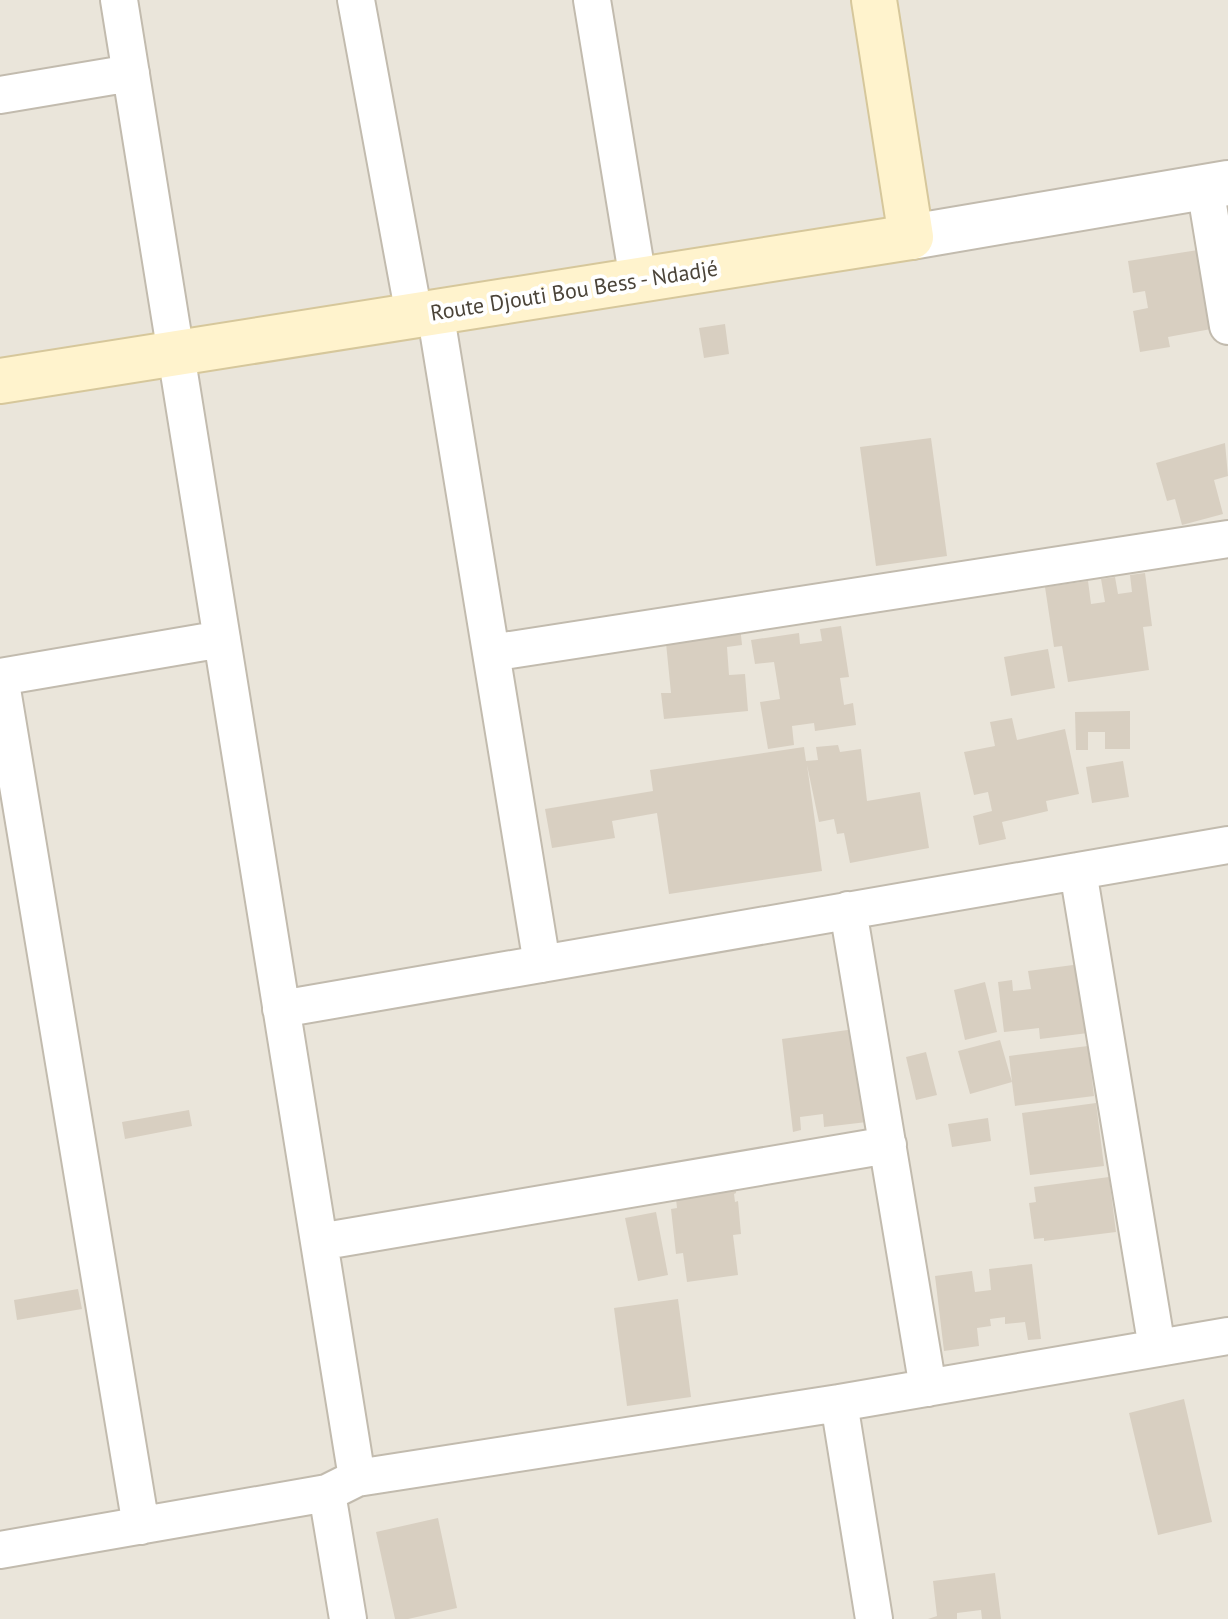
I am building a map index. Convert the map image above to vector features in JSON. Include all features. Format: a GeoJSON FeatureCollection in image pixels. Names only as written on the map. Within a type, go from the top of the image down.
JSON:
{"type":"FeatureCollection","features":[{"type":"Feature","properties":{"kind":"main road"},"geometry":{"type":"LineString","coordinates":[[874,0],[911,237]]}},
{"type":"Feature","properties":{"kind":"main road","name":"Route Djouti Bou Bess - Ndadjé"},"geometry":{"type":"LineString","coordinates":[[0,381],[911,237]]}},
{"type":"Feature","properties":{"kind":"street"},"geometry":{"type":"LineString","coordinates":[[119,0],[319,1242],[342,1485],[348,1619]]}},
{"type":"Feature","properties":{"kind":"street"},"geometry":{"type":"LineString","coordinates":[[356,0],[424,313],[491,653],[542,964]]}},
{"type":"Feature","properties":{"kind":"street"},"geometry":{"type":"LineString","coordinates":[[592,0],[638,280]]}},
{"type":"Feature","properties":{"kind":"street"},"geometry":{"type":"LineString","coordinates":[[0,95],[131,73]]}},
{"type":"Feature","properties":{"kind":"street"},"geometry":{"type":"LineString","coordinates":[[911,237],[1216,185],[1228,326]]}},
{"type":"Feature","properties":{"kind":"street"},"geometry":{"type":"LineString","coordinates":[[491,653],[1228,539]]}},
{"type":"Feature","properties":{"kind":"street"},"geometry":{"type":"LineString","coordinates":[[141,1526],[0,677],[222,639]]}},
{"type":"Feature","properties":{"kind":"street"},"geometry":{"type":"LineString","coordinates":[[281,1009],[1228,845]]}},
{"type":"Feature","properties":{"kind":"street"},"geometry":{"type":"LineString","coordinates":[[1078,871],[1157,1348]]}},
{"type":"Feature","properties":{"kind":"street"},"geometry":{"type":"LineString","coordinates":[[848,910],[928,1388]]}},
{"type":"Feature","properties":{"kind":"street"},"geometry":{"type":"LineString","coordinates":[[319,1242],[888,1145]]}},
{"type":"Feature","properties":{"kind":"street"},"geometry":{"type":"LineString","coordinates":[[0,1550],[141,1526],[342,1485],[1228,1336]]}},
{"type":"Feature","properties":{"kind":"street"},"geometry":{"type":"LineString","coordinates":[[839,1403],[874,1619]]}},
{"type":"Feature","properties":{"kind":"shaded area"},"geometry":{"type":"Polygon","coordinates":[[[0,0],[1228,0],[1228,1619],[0,1619],[0,0]]]}},
{"type":"Feature","properties":{"kind":"building"},"geometry":{"type":"Polygon","coordinates":[[[1198,250],[1211,329],[1168,337],[1170,347],[1140,352],[1133,311],[1148,308],[1145,291],[1133,293],[1128,261],[1198,250]]]}},
{"type":"Feature","properties":{"kind":"building"},"geometry":{"type":"Polygon","coordinates":[[[725,324],[729,354],[704,358],[699,328],[725,324]]]}},
{"type":"Feature","properties":{"kind":"building"},"geometry":{"type":"Polygon","coordinates":[[[931,438],[947,556],[876,566],[860,447],[931,438]]]}},
{"type":"Feature","properties":{"kind":"building"},"geometry":{"type":"Polygon","coordinates":[[[1225,443],[1228,476],[1214,480],[1223,514],[1182,525],[1175,499],[1167,501],[1156,463],[1225,443]]]}},
{"type":"Feature","properties":{"kind":"building"},"geometry":{"type":"Polygon","coordinates":[[[1145,573],[1152,626],[1143,627],[1149,670],[1068,682],[1062,646],[1054,647],[1045,587],[1088,581],[1091,604],[1105,602],[1101,579],[1115,577],[1118,594],[1132,592],[1130,575],[1145,573]]]}},
{"type":"Feature","properties":{"kind":"building"},"geometry":{"type":"Polygon","coordinates":[[[740,626],[742,645],[727,647],[729,675],[745,674],[748,711],[664,719],[661,693],[671,693],[665,633],[740,626]]]}},
{"type":"Feature","properties":{"kind":"building"},"geometry":{"type":"Polygon","coordinates":[[[841,626],[849,677],[840,678],[844,705],[853,703],[856,725],[815,731],[814,723],[792,726],[794,745],[768,749],[760,702],[780,699],[774,662],[755,664],[751,640],[799,633],[800,644],[822,641],[820,629],[841,626]]]}},
{"type":"Feature","properties":{"kind":"building"},"geometry":{"type":"Polygon","coordinates":[[[1048,649],[1055,688],[1011,696],[1004,657],[1048,649]]]}},
{"type":"Feature","properties":{"kind":"building"},"geometry":{"type":"Polygon","coordinates":[[[1130,711],[1130,749],[1105,749],[1105,732],[1088,732],[1088,750],[1076,750],[1075,712],[1130,711]]]}},
{"type":"Feature","properties":{"kind":"building"},"geometry":{"type":"Polygon","coordinates":[[[1012,718],[1017,740],[1065,729],[1079,794],[1046,801],[1048,811],[1002,822],[1006,839],[979,845],[973,816],[992,811],[988,792],[974,795],[964,752],[995,746],[990,722],[1012,718]]]}},
{"type":"Feature","properties":{"kind":"building"},"geometry":{"type":"Polygon","coordinates":[[[838,745],[840,752],[861,749],[867,801],[920,792],[929,848],[850,863],[844,833],[837,834],[834,819],[819,822],[807,765],[822,871],[669,894],[657,813],[612,821],[615,838],[552,848],[545,809],[653,791],[650,770],[804,747],[806,761],[818,760],[816,747],[838,745]]]}},
{"type":"Feature","properties":{"kind":"building"},"geometry":{"type":"Polygon","coordinates":[[[1123,761],[1129,797],[1092,803],[1086,767],[1123,761]]]}},
{"type":"Feature","properties":{"kind":"building"},"geometry":{"type":"Polygon","coordinates":[[[1088,963],[1096,1032],[1040,1039],[1039,1028],[1004,1032],[998,982],[1012,980],[1013,991],[1031,989],[1028,971],[1088,963]]]}},
{"type":"Feature","properties":{"kind":"building"},"geometry":{"type":"Polygon","coordinates":[[[985,982],[997,1032],[965,1040],[954,990],[985,982]]]}},
{"type":"Feature","properties":{"kind":"building"},"geometry":{"type":"Polygon","coordinates":[[[855,1029],[867,1122],[824,1127],[823,1114],[800,1117],[801,1130],[793,1132],[782,1039],[855,1029]]]}},
{"type":"Feature","properties":{"kind":"building"},"geometry":{"type":"Polygon","coordinates":[[[1000,1040],[1012,1082],[970,1094],[958,1051],[1000,1040]]]}},
{"type":"Feature","properties":{"kind":"building"},"geometry":{"type":"Polygon","coordinates":[[[1088,1046],[1094,1096],[1015,1106],[1009,1056],[1088,1046]]]}},
{"type":"Feature","properties":{"kind":"building"},"geometry":{"type":"Polygon","coordinates":[[[926,1052],[937,1095],[916,1100],[906,1057],[926,1052]]]}},
{"type":"Feature","properties":{"kind":"building"},"geometry":{"type":"Polygon","coordinates":[[[1096,1103],[1104,1166],[1030,1175],[1022,1113],[1096,1103]]]}},
{"type":"Feature","properties":{"kind":"building"},"geometry":{"type":"Polygon","coordinates":[[[189,1110],[192,1126],[125,1139],[122,1122],[189,1110]]]}},
{"type":"Feature","properties":{"kind":"building"},"geometry":{"type":"Polygon","coordinates":[[[988,1118],[991,1141],[952,1147],[948,1124],[988,1118]]]}},
{"type":"Feature","properties":{"kind":"building"},"geometry":{"type":"Polygon","coordinates":[[[1109,1177],[1116,1232],[1044,1241],[1044,1238],[1034,1239],[1029,1203],[1036,1202],[1034,1187],[1109,1177]]]}},
{"type":"Feature","properties":{"kind":"building"},"geometry":{"type":"Polygon","coordinates":[[[735,1182],[741,1234],[733,1235],[738,1275],[687,1282],[683,1253],[676,1254],[671,1209],[677,1208],[675,1190],[735,1182]]]}},
{"type":"Feature","properties":{"kind":"building"},"geometry":{"type":"Polygon","coordinates":[[[656,1212],[668,1275],[638,1281],[625,1218],[656,1212]]]}},
{"type":"Feature","properties":{"kind":"building"},"geometry":{"type":"Polygon","coordinates":[[[1032,1264],[1041,1339],[1028,1340],[1025,1322],[1005,1324],[1005,1317],[990,1319],[991,1326],[977,1328],[979,1346],[944,1351],[935,1276],[972,1271],[975,1292],[991,1290],[989,1269],[1032,1264]]]}},
{"type":"Feature","properties":{"kind":"building"},"geometry":{"type":"Polygon","coordinates":[[[78,1289],[82,1309],[17,1320],[14,1300],[78,1289]]]}},
{"type":"Feature","properties":{"kind":"building"},"geometry":{"type":"Polygon","coordinates":[[[678,1299],[691,1397],[627,1406],[614,1308],[678,1299]]]}},
{"type":"Feature","properties":{"kind":"building"},"geometry":{"type":"Polygon","coordinates":[[[1184,1399],[1212,1522],[1158,1535],[1129,1413],[1184,1399]]]}},
{"type":"Feature","properties":{"kind":"building"},"geometry":{"type":"Polygon","coordinates":[[[438,1518],[457,1608],[395,1619],[376,1532],[438,1518]]]}},
{"type":"Feature","properties":{"kind":"building"},"geometry":{"type":"Polygon","coordinates":[[[995,1573],[1001,1619],[982,1619],[981,1610],[957,1613],[957,1619],[928,1619],[937,1616],[933,1581],[995,1573]]]}}]}
